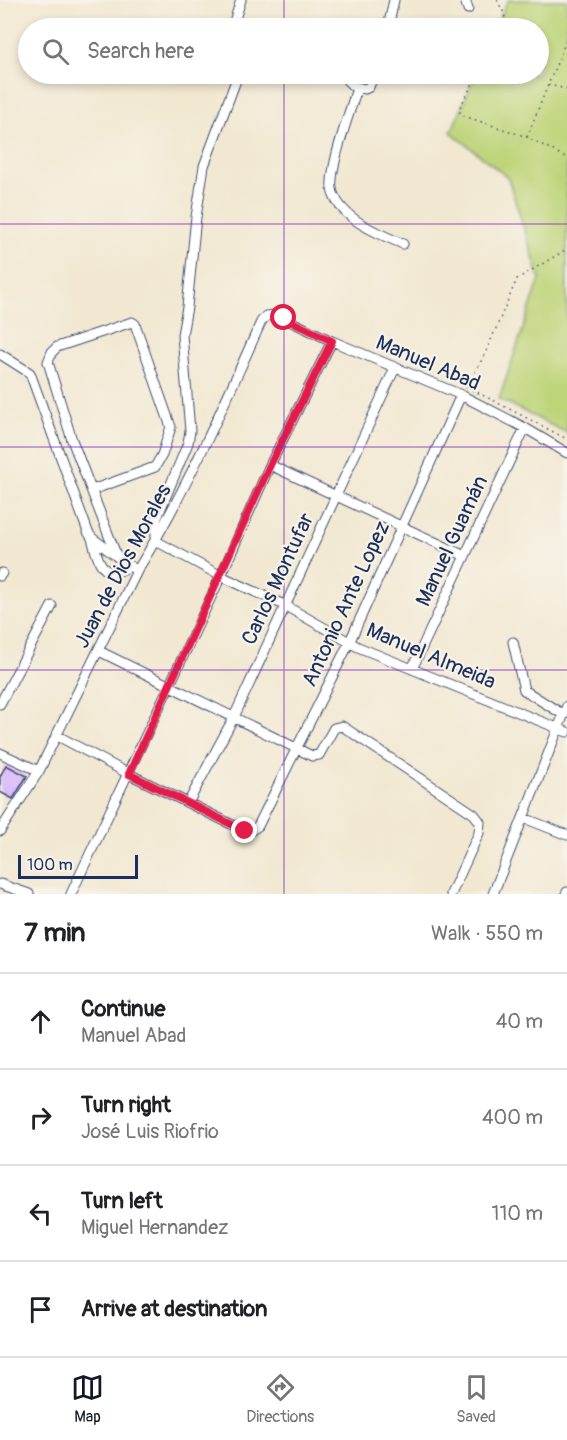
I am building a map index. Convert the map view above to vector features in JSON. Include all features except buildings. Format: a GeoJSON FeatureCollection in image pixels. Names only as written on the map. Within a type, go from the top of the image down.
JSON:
{"type":"FeatureCollection","features":[{"type":"Feature","properties":{"kind":"street"},"geometry":{"type":"LineString","coordinates":[[235,18],[241,0]]}},
{"type":"Feature","properties":{"kind":"street"},"geometry":{"type":"LineString","coordinates":[[390,18],[394,0]]}},
{"type":"Feature","properties":{"kind":"street"},"geometry":{"type":"LineString","coordinates":[[156,541],[156,520],[188,443],[190,431],[182,335],[204,166],[235,84]]}},
{"type":"Feature","properties":{"kind":"street"},"geometry":{"type":"LineString","coordinates":[[351,84],[365,89],[370,84]]}},
{"type":"Feature","properties":{"kind":"street"},"geometry":{"type":"LineString","coordinates":[[357,88],[332,174],[333,194],[351,215],[369,229],[404,244]]}},
{"type":"Feature","properties":{"kind":"street","name":"Juan de Dios Morales"},"geometry":{"type":"LineString","coordinates":[[0,831],[39,771],[99,651],[134,569],[156,541],[206,446],[261,322],[271,314]]}},
{"type":"Feature","properties":{"kind":"street","name":"Manuel Abad"},"geometry":{"type":"LineString","coordinates":[[271,314],[395,368],[464,391],[567,453]]}},
{"type":"Feature","properties":{"kind":"street"},"geometry":{"type":"LineString","coordinates":[[92,490],[154,467],[162,455],[171,427],[135,324],[132,322],[57,347],[49,358],[49,367],[72,440],[117,556]]}},
{"type":"Feature","properties":{"kind":"street"},"geometry":{"type":"LineString","coordinates":[[71,894],[221,576],[270,465],[332,341]]}},
{"type":"Feature","properties":{"kind":"street"},"geometry":{"type":"LineString","coordinates":[[0,354],[30,373],[103,568],[110,573],[134,569]]}},
{"type":"Feature","properties":{"kind":"street","name":"Carlos Montufar"},"geometry":{"type":"LineString","coordinates":[[188,802],[234,717],[395,368]]}},
{"type":"Feature","properties":{"kind":"street","name":"Antonio Ante Lopez"},"geometry":{"type":"LineString","coordinates":[[188,802],[245,831],[258,826],[350,641],[464,391]]}},
{"type":"Feature","properties":{"kind":"street","name":"Manuel Guamán"},"geometry":{"type":"LineString","coordinates":[[412,669],[525,428]]}},
{"type":"Feature","properties":{"kind":"street"},"geometry":{"type":"LineString","coordinates":[[270,465],[465,556]]}},
{"type":"Feature","properties":{"kind":"street"},"geometry":{"type":"LineString","coordinates":[[92,538],[134,569]]}},
{"type":"Feature","properties":{"kind":"street","name":"Manuel Almeida"},"geometry":{"type":"LineString","coordinates":[[156,541],[221,576],[284,605],[358,647],[563,730]]}},
{"type":"Feature","properties":{"kind":"street"},"geometry":{"type":"LineString","coordinates":[[0,704],[52,606]]}},
{"type":"Feature","properties":{"kind":"street"},"geometry":{"type":"LineString","coordinates":[[493,894],[563,730],[565,710],[524,690],[513,642]]}},
{"type":"Feature","properties":{"kind":"street"},"geometry":{"type":"LineString","coordinates":[[99,651],[316,756],[334,728],[342,726],[474,814],[480,822],[479,833],[451,894]]}},
{"type":"Feature","properties":{"kind":"street"},"geometry":{"type":"LineString","coordinates":[[56,735],[188,802]]}},
{"type":"Feature","properties":{"kind":"street"},"geometry":{"type":"LineString","coordinates":[[0,753],[39,771]]}},
{"type":"Feature","properties":{"kind":"street"},"geometry":{"type":"LineString","coordinates":[[524,818],[567,835]]}},
{"type":"Feature","properties":{"kind":"street"},"geometry":{"type":"LineString","coordinates":[[0,884],[29,894]]}},
{"type":"Feature","properties":{"kind":"path"},"geometry":{"type":"LineString","coordinates":[[497,0],[504,18]]}},
{"type":"Feature","properties":{"kind":"path"},"geometry":{"type":"LineString","coordinates":[[549,83],[567,39]]}},
{"type":"Feature","properties":{"kind":"path"},"geometry":{"type":"LineString","coordinates":[[473,84],[460,107],[460,113],[526,137],[567,158]]}},
{"type":"Feature","properties":{"kind":"path"},"geometry":{"type":"LineString","coordinates":[[526,137],[548,85],[567,89]]}},
{"type":"Feature","properties":{"kind":"path"},"geometry":{"type":"LineString","coordinates":[[567,249],[517,279],[485,354],[464,391],[567,439]]}},
{"type":"Feature","properties":{"kind":"green space"},"geometry":{"type":"Polygon","coordinates":[[[508,0],[567,0],[567,433],[499,399],[540,279],[508,178],[451,132],[472,84],[549,84],[549,18],[500,18],[508,0]]]}},
{"type":"Feature","properties":{"kind":"route"},"geometry":{"type":"LineString","coordinates":[[245,831],[129,774],[270,465],[332,341],[284,318]]}}]}
